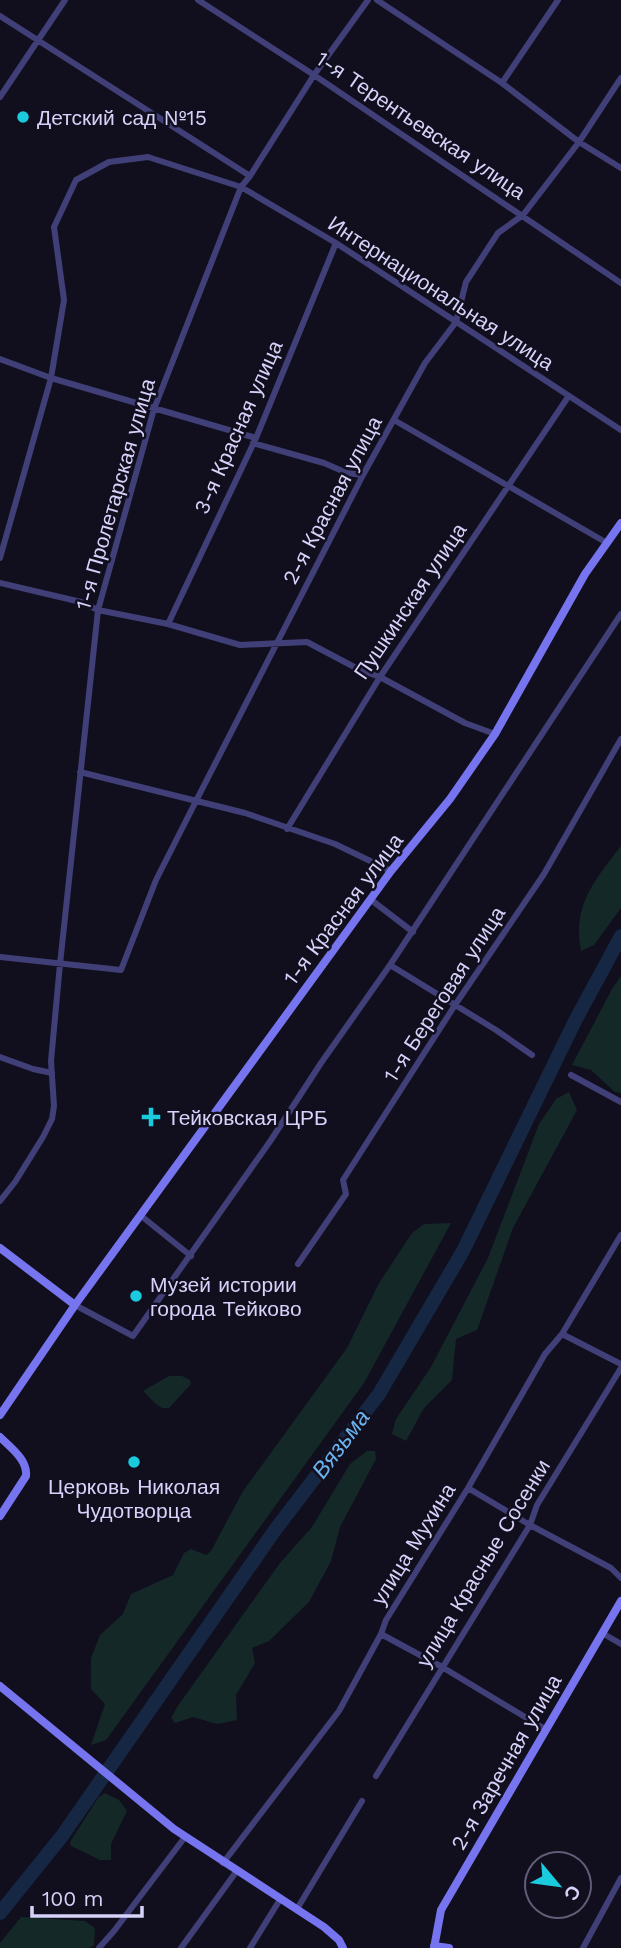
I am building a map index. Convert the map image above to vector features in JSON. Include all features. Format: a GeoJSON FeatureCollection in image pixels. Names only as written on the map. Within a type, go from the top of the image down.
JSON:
{"type":"FeatureCollection","features":[{"type":"Feature","properties":{"kind":"main road","name":"1-я Красная улица"},"geometry":{"type":"LineString","coordinates":[[0,1415],[75,1305],[391,871],[450,799],[495,734],[586,573],[621,523]]}},
{"type":"Feature","properties":{"kind":"main road"},"geometry":{"type":"LineString","coordinates":[[0,1248],[75,1305]]}},
{"type":"Feature","properties":{"kind":"main road"},"geometry":{"type":"LineString","coordinates":[[0,1437],[24,1463],[27,1470],[26,1476],[0,1516]]}},
{"type":"Feature","properties":{"kind":"main road","name":"2-я Заречная улица"},"geometry":{"type":"LineString","coordinates":[[434,1947],[441,1910],[621,1601]]}},
{"type":"Feature","properties":{"kind":"main road"},"geometry":{"type":"LineString","coordinates":[[0,1686],[185,1837],[324,1927],[339,1940],[343,1948]]}},
{"type":"Feature","properties":{"kind":"main road"},"geometry":{"type":"LineString","coordinates":[[434,1947],[449,1948]]}},
{"type":"Feature","properties":{"kind":"street"},"geometry":{"type":"LineString","coordinates":[[0,97],[65,0]]}},
{"type":"Feature","properties":{"kind":"street","name":"1-я Терентьевская улица"},"geometry":{"type":"LineString","coordinates":[[198,0],[523,215],[621,284]]}},
{"type":"Feature","properties":{"kind":"street","name":"1-я Пролетарская улица"},"geometry":{"type":"LineString","coordinates":[[0,1201],[32,1157],[52,1119],[52,1073],[60,964],[98,610],[154,409],[241,187],[314,75],[368,0]]}},
{"type":"Feature","properties":{"kind":"street"},"geometry":{"type":"LineString","coordinates":[[377,0],[502,83],[579,142],[621,168]]}},
{"type":"Feature","properties":{"kind":"street"},"geometry":{"type":"LineString","coordinates":[[502,83],[558,0]]}},
{"type":"Feature","properties":{"kind":"street"},"geometry":{"type":"LineString","coordinates":[[0,16],[250,176]]}},
{"type":"Feature","properties":{"kind":"street","name":"2-я Красная улица"},"geometry":{"type":"LineString","coordinates":[[60,964],[121,970],[156,880],[363,475],[425,363],[456,322],[466,282],[498,233],[523,215],[579,142],[621,78]]}},
{"type":"Feature","properties":{"kind":"street","name":"Интернациональная улица"},"geometry":{"type":"LineString","coordinates":[[0,558],[51,378],[64,300],[54,227],[76,180],[109,162],[148,157],[241,187],[336,243],[621,430]]}},
{"type":"Feature","properties":{"kind":"street","name":"3-я Красная улица"},"geometry":{"type":"LineString","coordinates":[[168,624],[255,440],[336,243]]}},
{"type":"Feature","properties":{"kind":"street"},"geometry":{"type":"LineString","coordinates":[[0,359],[51,378],[255,440],[347,473],[363,475]]}},
{"type":"Feature","properties":{"kind":"street","name":"Пушкинская улица"},"geometry":{"type":"LineString","coordinates":[[287,829],[380,677],[568,397]]}},
{"type":"Feature","properties":{"kind":"street"},"geometry":{"type":"LineString","coordinates":[[394,420],[607,543]]}},
{"type":"Feature","properties":{"kind":"street"},"geometry":{"type":"LineString","coordinates":[[0,583],[81,602],[98,610],[168,624],[240,645],[307,642],[360,670],[380,677],[465,723],[495,734]]}},
{"type":"Feature","properties":{"kind":"street"},"geometry":{"type":"LineString","coordinates":[[75,1305],[133,1336],[413,932],[621,614]]}},
{"type":"Feature","properties":{"kind":"street","name":"1-я Береговая улица"},"geometry":{"type":"LineString","coordinates":[[298,1264],[346,1194],[343,1180],[455,1005],[544,874],[621,739]]}},
{"type":"Feature","properties":{"kind":"street"},"geometry":{"type":"LineString","coordinates":[[80,772],[245,813],[335,844],[391,871]]}},
{"type":"Feature","properties":{"kind":"street"},"geometry":{"type":"LineString","coordinates":[[370,900],[413,932]]}},
{"type":"Feature","properties":{"kind":"street"},"geometry":{"type":"LineString","coordinates":[[0,957],[60,964]]}},
{"type":"Feature","properties":{"kind":"street"},"geometry":{"type":"LineString","coordinates":[[390,965],[533,1055]]}},
{"type":"Feature","properties":{"kind":"street"},"geometry":{"type":"LineString","coordinates":[[0,1057],[52,1073]]}},
{"type":"Feature","properties":{"kind":"street"},"geometry":{"type":"LineString","coordinates":[[571,1075],[621,1102]]}},
{"type":"Feature","properties":{"kind":"street"},"geometry":{"type":"LineString","coordinates":[[140,1215],[191,1255]]}},
{"type":"Feature","properties":{"kind":"street","name":"улица Мухина"},"geometry":{"type":"LineString","coordinates":[[223,1863],[339,1711],[386,1620],[468,1488],[545,1354],[562,1334],[621,1235]]}},
{"type":"Feature","properties":{"kind":"street"},"geometry":{"type":"LineString","coordinates":[[562,1334],[621,1366]]}},
{"type":"Feature","properties":{"kind":"street","name":"улица Красные Сосенки"},"geometry":{"type":"LineString","coordinates":[[376,1776],[530,1525],[537,1505],[621,1366]]}},
{"type":"Feature","properties":{"kind":"street"},"geometry":{"type":"LineString","coordinates":[[468,1488],[611,1568],[621,1578]]}},
{"type":"Feature","properties":{"kind":"street"},"geometry":{"type":"LineString","coordinates":[[602,1633],[621,1644]]}},
{"type":"Feature","properties":{"kind":"street"},"geometry":{"type":"LineString","coordinates":[[381,1634],[545,1729]]}},
{"type":"Feature","properties":{"kind":"street"},"geometry":{"type":"LineString","coordinates":[[297,1909],[362,1801]]}},
{"type":"Feature","properties":{"kind":"street"},"geometry":{"type":"LineString","coordinates":[[99,1948],[185,1837]]}},
{"type":"Feature","properties":{"kind":"street"},"geometry":{"type":"LineString","coordinates":[[181,1948],[236,1872]]}},
{"type":"Feature","properties":{"kind":"street"},"geometry":{"type":"LineString","coordinates":[[583,1948],[621,1878]]}},
{"type":"Feature","properties":{"kind":"street"},"geometry":{"type":"LineString","coordinates":[[250,1948],[281,1898]]}},
{"type":"Feature","properties":{"kind":"green space"},"geometry":{"type":"Polygon","coordinates":[[[621,846],[621,908],[594,945],[581,951],[579,935],[583,907],[595,882],[621,846]]]}},
{"type":"Feature","properties":{"kind":"green space"},"geometry":{"type":"Polygon","coordinates":[[[621,976],[621,1093],[615,1092],[591,1070],[572,1065],[621,976]]]}},
{"type":"Feature","properties":{"kind":"green space"},"geometry":{"type":"Polygon","coordinates":[[[569,1092],[577,1110],[513,1228],[477,1330],[456,1339],[452,1380],[424,1408],[406,1441],[392,1434],[396,1419],[431,1367],[488,1258],[539,1124],[556,1099],[569,1092]]]}},
{"type":"Feature","properties":{"kind":"green space"},"geometry":{"type":"Polygon","coordinates":[[[451,1223],[364,1383],[106,1740],[91,1745],[105,1704],[91,1689],[91,1658],[100,1635],[123,1614],[131,1594],[173,1575],[184,1553],[191,1549],[206,1555],[211,1551],[243,1491],[347,1348],[379,1283],[412,1233],[424,1224],[451,1223]]]}},
{"type":"Feature","properties":{"kind":"green space"},"geometry":{"type":"Polygon","coordinates":[[[169,1376],[182,1376],[190,1380],[191,1384],[169,1408],[162,1408],[143,1391],[169,1376]]]}},
{"type":"Feature","properties":{"kind":"green space"},"geometry":{"type":"Polygon","coordinates":[[[367,1451],[375,1451],[376,1459],[340,1527],[331,1561],[309,1602],[269,1641],[252,1648],[255,1663],[236,1695],[237,1720],[217,1724],[193,1717],[175,1723],[171,1718],[177,1707],[280,1563],[312,1527],[350,1464],[367,1451]]]}},
{"type":"Feature","properties":{"kind":"green space"},"geometry":{"type":"Polygon","coordinates":[[[105,1793],[119,1800],[127,1811],[111,1844],[111,1860],[100,1860],[71,1846],[70,1842],[98,1798],[105,1793]]]}},
{"type":"Feature","properties":{"kind":"green space"},"geometry":{"type":"Polygon","coordinates":[[[21,1917],[85,1921],[95,1928],[94,1945],[90,1948],[0,1948],[0,1943],[21,1917]]]}},
{"type":"Feature","properties":{"kind":"waterway","name":"Вязьма"},"geometry":{"type":"LineString","coordinates":[[0,1913],[62,1836],[275,1530],[379,1394],[463,1251],[576,1019],[621,936]]}},
{"type":"Feature","properties":{"kind":"place","name":"Детский сад №15"},"geometry":{"type":"Point","coordinates":[23,117]}},
{"type":"Feature","properties":{"kind":"place","name":"Тейковская ЦРБ"},"geometry":{"type":"Point","coordinates":[151,1117]}},
{"type":"Feature","properties":{"kind":"place","name":"Музей истории города Тейково"},"geometry":{"type":"Point","coordinates":[136,1296]}},
{"type":"Feature","properties":{"kind":"place","name":"Церковь Николая Чудотворца"},"geometry":{"type":"Point","coordinates":[134,1462]}}]}
